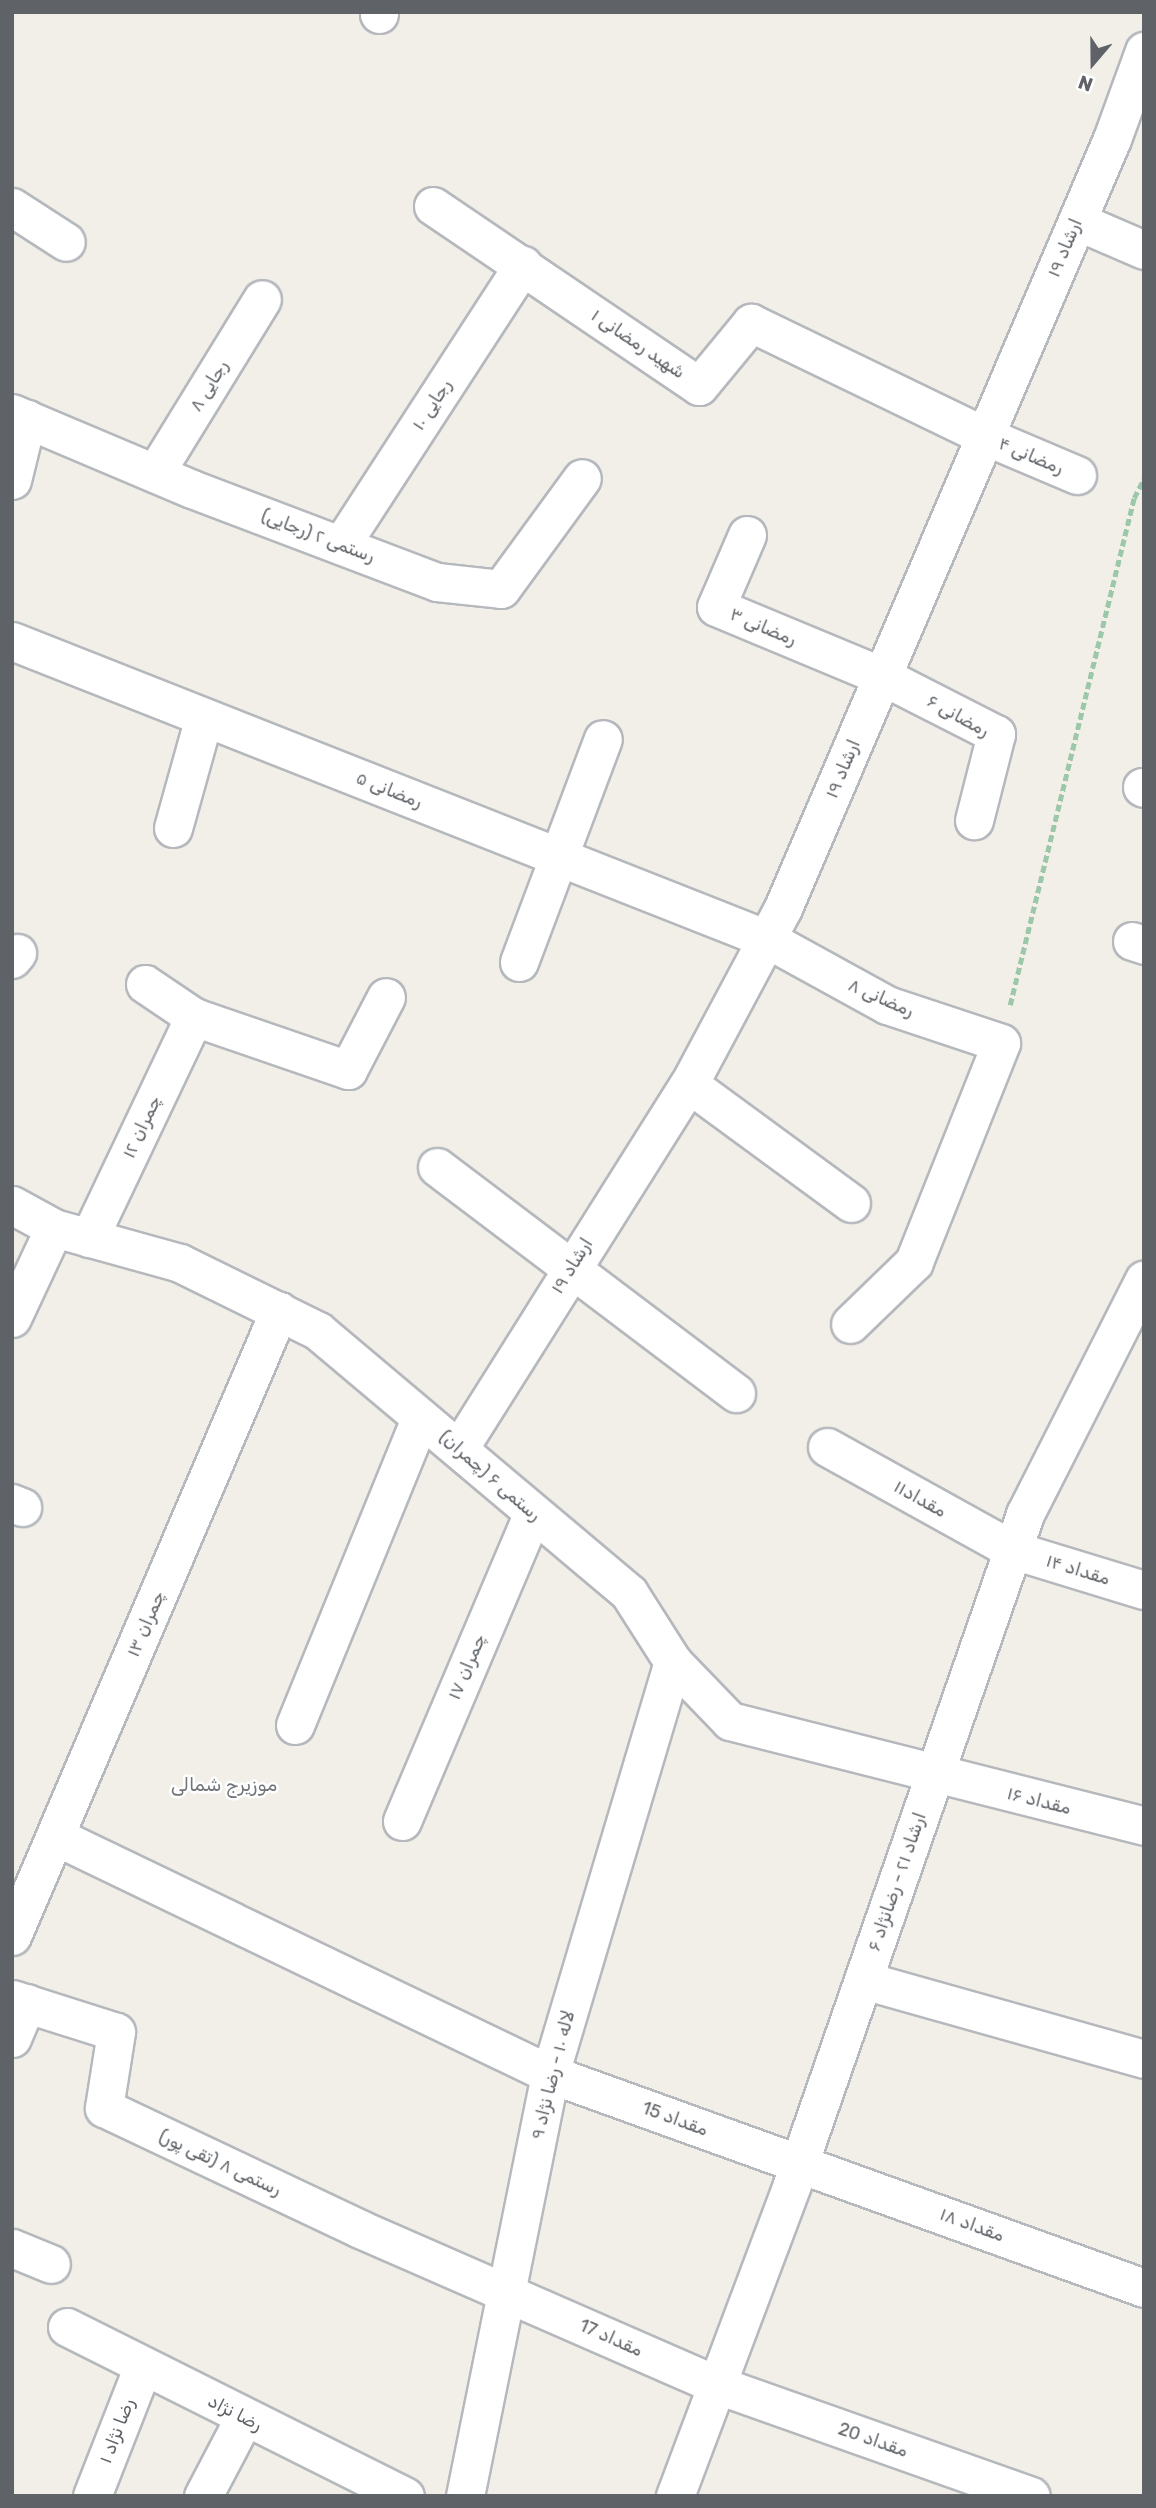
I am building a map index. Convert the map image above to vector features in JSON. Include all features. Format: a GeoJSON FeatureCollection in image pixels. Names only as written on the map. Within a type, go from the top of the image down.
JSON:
{"type":"FeatureCollection","features":[{"type":"Feature","properties":{"kind":"street","name":"ارشاد ۱۹"},"geometry":{"type":"LineString","coordinates":[[460,1447],[569,1269],[689,1084],[767,939],[883,676],[1077,221],[1144,51]]}},
{"type":"Feature","properties":{"kind":"street","name":"شهید رمضانی ۱"},"geometry":{"type":"LineString","coordinates":[[433,205],[699,386],[751,323],[985,436]]}},
{"type":"Feature","properties":{"kind":"street"},"geometry":{"type":"LineString","coordinates":[[12,207],[66,242]]}},
{"type":"Feature","properties":{"kind":"street"},"geometry":{"type":"LineString","coordinates":[[1077,221],[1144,250]]}},
{"type":"Feature","properties":{"kind":"street","name":"رجایی ۱۰"},"geometry":{"type":"LineString","coordinates":[[341,545],[523,265]]}},
{"type":"Feature","properties":{"kind":"street","name":"رجایی ۸"},"geometry":{"type":"LineString","coordinates":[[155,473],[262,299]]}},
{"type":"Feature","properties":{"kind":"street"},"geometry":{"type":"LineString","coordinates":[[12,480],[20,416]]}},
{"type":"Feature","properties":{"kind":"street","name":"رستمی ۲ (رجایی)"},"geometry":{"type":"LineString","coordinates":[[20,416],[155,473],[437,582],[501,589],[582,478]]}},
{"type":"Feature","properties":{"kind":"street","name":"رمضانی ۴"},"geometry":{"type":"LineString","coordinates":[[985,436],[1077,475]]}},
{"type":"Feature","properties":{"kind":"street","name":"رمضانی ۳"},"geometry":{"type":"LineString","coordinates":[[747,535],[716,607],[883,676]]}},
{"type":"Feature","properties":{"kind":"street","name":"رمضانی ۵"},"geometry":{"type":"LineString","coordinates":[[12,641],[767,939]]}},
{"type":"Feature","properties":{"kind":"street","name":"رمضانی ۶"},"geometry":{"type":"LineString","coordinates":[[883,676],[996,734],[974,820]]}},
{"type":"Feature","properties":{"kind":"street"},"geometry":{"type":"LineString","coordinates":[[173,828],[204,717]]}},
{"type":"Feature","properties":{"kind":"street"},"geometry":{"type":"LineString","coordinates":[[519,962],[603,739]]}},
{"type":"Feature","properties":{"kind":"street","name":"رمضانی ۸"},"geometry":{"type":"LineString","coordinates":[[767,939],[887,1005],[1001,1043]]}},
{"type":"Feature","properties":{"kind":"street"},"geometry":{"type":"LineString","coordinates":[[145,984],[194,1017],[348,1070],[386,996]]}},
{"type":"Feature","properties":{"kind":"street","name":"چمران ۱۲"},"geometry":{"type":"LineString","coordinates":[[89,1238],[194,1017]]}},
{"type":"Feature","properties":{"kind":"street"},"geometry":{"type":"LineString","coordinates":[[850,1324],[915,1262],[1001,1043]]}},
{"type":"Feature","properties":{"kind":"street"},"geometry":{"type":"LineString","coordinates":[[689,1084],[851,1203]]}},
{"type":"Feature","properties":{"kind":"street"},"geometry":{"type":"LineString","coordinates":[[437,1167],[736,1394]]}},
{"type":"Feature","properties":{"kind":"street","name":"رستمی ۶ (چمران)"},"geometry":{"type":"LineString","coordinates":[[12,1205],[54,1228],[180,1263],[318,1331],[420,1419],[460,1447],[533,1513],[629,1593],[673,1662],[730,1721],[935,1776]]}},
{"type":"Feature","properties":{"kind":"street"},"geometry":{"type":"LineString","coordinates":[[12,1318],[54,1228]]}},
{"type":"Feature","properties":{"kind":"street","name":"ارشاد ۲۱ - رضانژاد ۶"},"geometry":{"type":"LineString","coordinates":[[675,2496],[799,2163],[1026,1514],[1143,1283]]}},
{"type":"Feature","properties":{"kind":"street","name":"چمران ۱۳"},"geometry":{"type":"LineString","coordinates":[[12,1936],[279,1311]]}},
{"type":"Feature","properties":{"kind":"street"},"geometry":{"type":"LineString","coordinates":[[295,1725],[420,1419]]}},
{"type":"Feature","properties":{"kind":"street","name":"مقداد۱۱"},"geometry":{"type":"LineString","coordinates":[[827,1447],[1013,1550]]}},
{"type":"Feature","properties":{"kind":"street","name":"چمران ۱۷"},"geometry":{"type":"LineString","coordinates":[[402,1821],[533,1513]]}},
{"type":"Feature","properties":{"kind":"street","name":"مقداد ۱۴"},"geometry":{"type":"LineString","coordinates":[[1013,1550],[1144,1590]]}},
{"type":"Feature","properties":{"kind":"street","name":"لاله ۱۰ - رضا نژاد ۹"},"geometry":{"type":"LineString","coordinates":[[465,2496],[550,2074],[673,1662]]}},
{"type":"Feature","properties":{"kind":"street","name":"مقداد ۱۶"},"geometry":{"type":"LineString","coordinates":[[935,1776],[1144,1826]]}},
{"type":"Feature","properties":{"kind":"street","name":"مقداد 15"},"geometry":{"type":"LineString","coordinates":[[55,1836],[550,2074],[799,2163]]}},
{"type":"Feature","properties":{"kind":"street"},"geometry":{"type":"LineString","coordinates":[[863,1980],[1144,2059]]}},
{"type":"Feature","properties":{"kind":"street"},"geometry":{"type":"LineString","coordinates":[[12,2038],[20,2001]]}},
{"type":"Feature","properties":{"kind":"street","name":"رستمی ۸ (تقی پور)"},"geometry":{"type":"LineString","coordinates":[[20,2001],[117,2032],[104,2108],[360,2229],[507,2291]]}},
{"type":"Feature","properties":{"kind":"street","name":"مقداد ۱۸"},"geometry":{"type":"LineString","coordinates":[[799,2163],[1144,2288]]}},
{"type":"Feature","properties":{"kind":"street"},"geometry":{"type":"LineString","coordinates":[[12,2248],[51,2264]]}},
{"type":"Feature","properties":{"kind":"street","name":"مقداد 17"},"geometry":{"type":"LineString","coordinates":[[507,2291],[715,2384]]}},
{"type":"Feature","properties":{"kind":"street","name":"رضا نژاد"},"geometry":{"type":"LineString","coordinates":[[67,2327],[244,2418],[405,2496]]}},
{"type":"Feature","properties":{"kind":"street","name":"رضا نژاد ۱"},"geometry":{"type":"LineString","coordinates":[[92,2496],[143,2366]]}},
{"type":"Feature","properties":{"kind":"street","name":"مقداد 20"},"geometry":{"type":"LineString","coordinates":[[715,2384],[992,2489],[1031,2496]]}},
{"type":"Feature","properties":{"kind":"street"},"geometry":{"type":"LineString","coordinates":[[203,2496],[244,2418]]}},
{"type":"Feature","properties":{"kind":"path"},"geometry":{"type":"LineString","coordinates":[[1001,1043],[1076,750],[1134,498],[1144,478]]}},
{"type":"Feature","properties":{"kind":"district","name":"موزیرج شمالی"},"geometry":{"type":"Point","coordinates":[224,1785]}}]}
